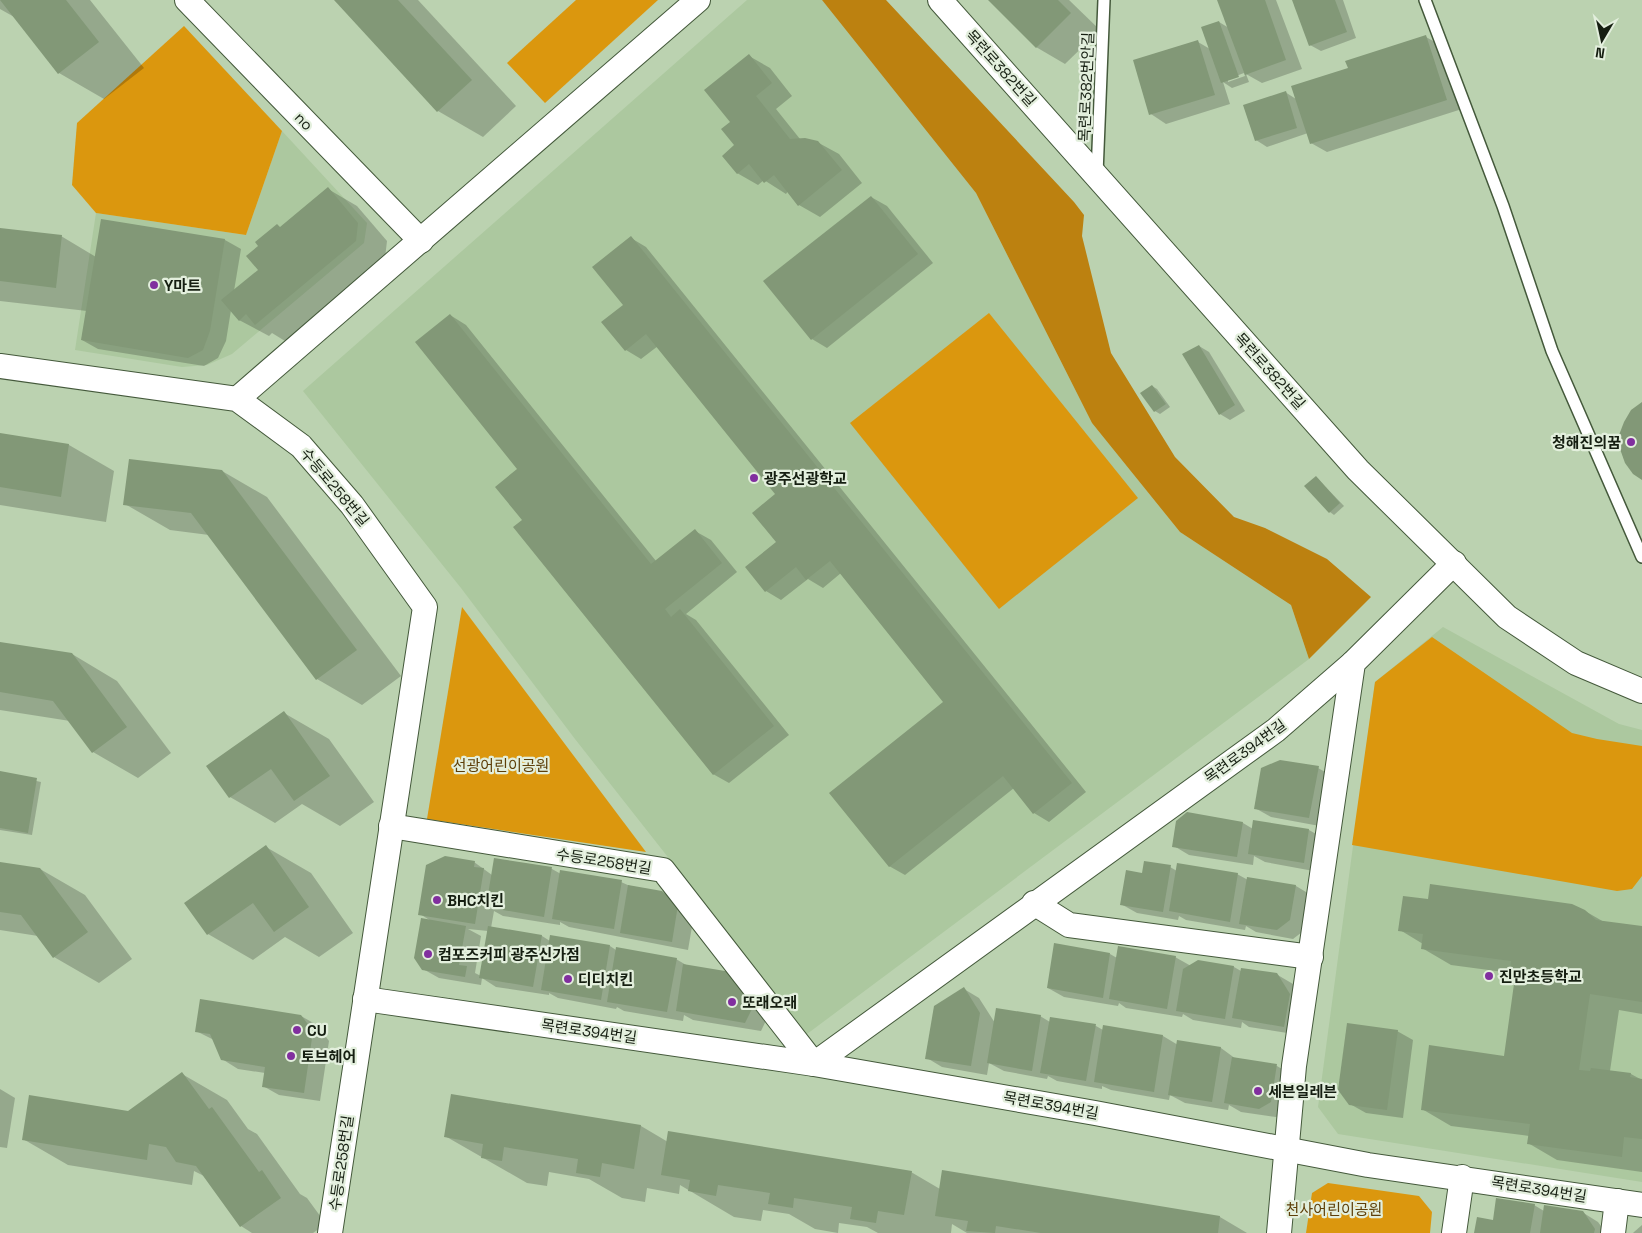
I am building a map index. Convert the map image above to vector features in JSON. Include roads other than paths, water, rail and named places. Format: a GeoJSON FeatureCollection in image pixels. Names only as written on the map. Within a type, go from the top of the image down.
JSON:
{"type":"FeatureCollection","features":[{"type":"Feature","properties":{"kind":"street","name":"no"},"geometry":{"type":"LineString","coordinates":[[186,0],[421,241]]}},
{"type":"Feature","properties":{"kind":"street"},"geometry":{"type":"LineString","coordinates":[[237,399],[698,0]]}},
{"type":"Feature","properties":{"kind":"street","name":"목련로382번길"},"geometry":{"type":"LineString","coordinates":[[940,0],[1358,470],[1454,562],[1507,617],[1576,663],[1642,691]]}},
{"type":"Feature","properties":{"kind":"street","name":"수등로258번길"},"geometry":{"type":"LineString","coordinates":[[0,366],[237,399],[301,446],[352,505],[425,607],[390,826],[330,1233]]}},
{"type":"Feature","properties":{"kind":"street","name":"목련로394번길"},"geometry":{"type":"LineString","coordinates":[[814,1064],[1276,730],[1353,663],[1454,562]]}},
{"type":"Feature","properties":{"kind":"street"},"geometry":{"type":"LineString","coordinates":[[1279,1233],[1294,1066],[1353,663]]}},
{"type":"Feature","properties":{"kind":"street","name":"수등로258번길"},"geometry":{"type":"LineString","coordinates":[[390,826],[663,870],[814,1064]]}},
{"type":"Feature","properties":{"kind":"street"},"geometry":{"type":"LineString","coordinates":[[1034,904],[1069,925],[1310,957]]}},
{"type":"Feature","properties":{"kind":"street","name":"목련로394번길"},"geometry":{"type":"LineString","coordinates":[[365,999],[814,1064],[1368,1165],[1462,1177],[1642,1205]]}},
{"type":"Feature","properties":{"kind":"street"},"geometry":{"type":"LineString","coordinates":[[1454,1233],[1462,1177]]}},
{"type":"Feature","properties":{"kind":"street"},"geometry":{"type":"LineString","coordinates":[[1613,1233],[1617,1201]]}},
{"type":"Feature","properties":{"kind":"lane","name":"목련로382번안길"},"geometry":{"type":"LineString","coordinates":[[1097,176],[1104,0]]}},
{"type":"Feature","properties":{"kind":"lane"},"geometry":{"type":"LineString","coordinates":[[1425,0],[1503,206],[1552,351],[1642,557]]}},
{"type":"Feature","properties":{"kind":"place","name":"Y마트"},"geometry":{"type":"Point","coordinates":[154,285]}},
{"type":"Feature","properties":{"kind":"place","name":"청해진의꿈"},"geometry":{"type":"Point","coordinates":[1631,442]}},
{"type":"Feature","properties":{"kind":"place","name":"광주선광학교"},"geometry":{"type":"Point","coordinates":[754,478]}},
{"type":"Feature","properties":{"kind":"place","name":"BHC치킨"},"geometry":{"type":"Point","coordinates":[437,900]}},
{"type":"Feature","properties":{"kind":"place","name":"컴포즈커피 광주신가점"},"geometry":{"type":"Point","coordinates":[428,954]}},
{"type":"Feature","properties":{"kind":"place","name":"진만초등학교"},"geometry":{"type":"Point","coordinates":[1489,976]}},
{"type":"Feature","properties":{"kind":"place","name":"디디치킨"},"geometry":{"type":"Point","coordinates":[568,979]}},
{"type":"Feature","properties":{"kind":"place","name":"또래오래"},"geometry":{"type":"Point","coordinates":[732,1002]}},
{"type":"Feature","properties":{"kind":"place","name":"CU"},"geometry":{"type":"Point","coordinates":[297,1030]}},
{"type":"Feature","properties":{"kind":"place","name":"토브헤어"},"geometry":{"type":"Point","coordinates":[291,1056]}},
{"type":"Feature","properties":{"kind":"place","name":"세븐일레븐"},"geometry":{"type":"Point","coordinates":[1258,1091]}},
{"type":"Feature","properties":{"kind":"park label","name":"선광어린이공원"},"geometry":{"type":"Point","coordinates":[501,765]}},
{"type":"Feature","properties":{"kind":"park label","name":"천사어린이공원"},"geometry":{"type":"Point","coordinates":[1334,1209]}}]}
